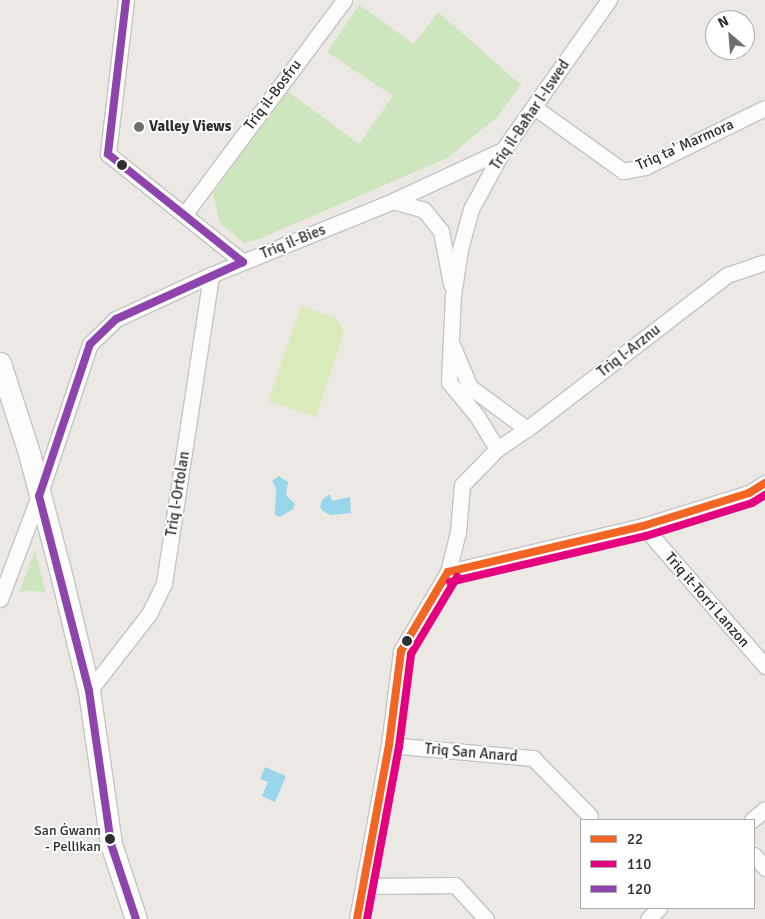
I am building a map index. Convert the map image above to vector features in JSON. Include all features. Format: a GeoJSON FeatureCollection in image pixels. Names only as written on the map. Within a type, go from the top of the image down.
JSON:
{"type":"FeatureCollection","features":[{"type":"Feature","properties":{"kind":"street"},"geometry":{"type":"LineString","coordinates":[[126,0],[108,154],[243,262]]}},
{"type":"Feature","properties":{"kind":"street","name":"Triq il-Bosfru"},"geometry":{"type":"LineString","coordinates":[[184,215],[344,0]]}},
{"type":"Feature","properties":{"kind":"street","name":"Triq il-Baħar l-Iswed"},"geometry":{"type":"LineString","coordinates":[[497,449],[477,416],[449,382],[453,346],[453,295],[460,249],[471,209],[503,150],[609,0]]}},
{"type":"Feature","properties":{"kind":"street","name":"Triq ta' Marmora"},"geometry":{"type":"LineString","coordinates":[[534,107],[624,171],[645,167],[765,108]]}},
{"type":"Feature","properties":{"kind":"street","name":"Triq il-Bies"},"geometry":{"type":"LineString","coordinates":[[0,599],[39,496],[90,344],[116,319],[211,275],[393,200],[503,150]]}},
{"type":"Feature","properties":{"kind":"street","name":"Triq il-Baħar l-Iswed"},"geometry":{"type":"LineString","coordinates":[[393,200],[424,210],[441,231],[453,295]]}},
{"type":"Feature","properties":{"kind":"street","name":"Triq l-Arznu"},"geometry":{"type":"LineString","coordinates":[[357,919],[389,745],[401,651],[448,572],[458,532],[462,484],[497,449],[527,430],[727,275],[765,262]]}},
{"type":"Feature","properties":{"kind":"street","name":"Triq l-Ortolan"},"geometry":{"type":"LineString","coordinates":[[89,691],[150,614],[164,583],[211,275]]}},
{"type":"Feature","properties":{"kind":"street","name":"Triq il-Baħar l-Iswed"},"geometry":{"type":"LineString","coordinates":[[453,346],[470,387],[527,430]]}},
{"type":"Feature","properties":{"kind":"street"},"geometry":{"type":"LineString","coordinates":[[0,364],[39,496],[89,691],[110,844],[136,919]]}},
{"type":"Feature","properties":{"kind":"street"},"geometry":{"type":"LineString","coordinates":[[448,572],[644,526],[749,493],[765,483]]}},
{"type":"Feature","properties":{"kind":"street","name":"Triq it-Torri Lanzon"},"geometry":{"type":"LineString","coordinates":[[644,526],[765,666]]}},
{"type":"Feature","properties":{"kind":"street","name":"Triq San Anard"},"geometry":{"type":"LineString","coordinates":[[389,745],[533,758],[590,816]]}},
{"type":"Feature","properties":{"kind":"street"},"geometry":{"type":"LineString","coordinates":[[753,819],[765,809]]}},
{"type":"Feature","properties":{"kind":"street"},"geometry":{"type":"LineString","coordinates":[[755,856],[765,868]]}},
{"type":"Feature","properties":{"kind":"street"},"geometry":{"type":"LineString","coordinates":[[364,886],[455,885],[486,919]]}},
{"type":"Feature","properties":{"kind":"street"},"geometry":{"type":"LineString","coordinates":[[648,919],[659,909]]}},
{"type":"Feature","properties":{"kind":"green space"},"geometry":{"type":"Polygon","coordinates":[[[359,5],[414,44],[438,12],[521,85],[496,118],[447,158],[259,239],[244,243],[220,223],[213,194],[286,90],[359,144],[393,96],[327,52],[359,5]]]}},
{"type":"Feature","properties":{"kind":"green space"},"geometry":{"type":"Polygon","coordinates":[[[301,306],[336,318],[344,332],[316,417],[268,401],[301,306]]]}},
{"type":"Feature","properties":{"kind":"green space"},"geometry":{"type":"Polygon","coordinates":[[[35,550],[46,593],[27,590],[19,593],[35,550]]]}},
{"type":"Feature","properties":{"kind":"water"},"geometry":{"type":"Polygon","coordinates":[[[279,476],[288,482],[286,495],[295,504],[293,509],[280,517],[275,515],[276,488],[272,481],[279,476]]]}},
{"type":"Feature","properties":{"kind":"water"},"geometry":{"type":"Polygon","coordinates":[[[330,494],[332,501],[350,497],[351,513],[331,515],[324,512],[320,507],[322,500],[330,494]]]}},
{"type":"Feature","properties":{"kind":"water"},"geometry":{"type":"Polygon","coordinates":[[[265,767],[286,776],[275,802],[262,796],[268,782],[260,779],[265,767]]]}},
{"type":"Feature","properties":{"kind":"transit line","name":"120"},"geometry":{"type":"LineString","coordinates":[[126,0],[108,154],[243,262],[116,319],[90,344],[39,496],[89,691],[111,844],[136,919]]}},
{"type":"Feature","properties":{"kind":"transit line","name":"22"},"geometry":{"type":"LineString","coordinates":[[448,572],[643,526],[749,493],[765,483]]}},
{"type":"Feature","properties":{"kind":"transit line","name":"110"},"geometry":{"type":"LineString","coordinates":[[450,582],[646,536],[752,503],[765,495]]}},
{"type":"Feature","properties":{"kind":"transit line","name":"22"},"geometry":{"type":"LineString","coordinates":[[357,919],[389,745],[401,651],[448,572]]}},
{"type":"Feature","properties":{"kind":"transit line","name":"110"},"geometry":{"type":"LineString","coordinates":[[367,919],[399,747],[411,654],[457,577]]}},
{"type":"Feature","properties":{"kind":"place","name":"Valley Views"},"geometry":{"type":"Point","coordinates":[139,127]}},
{"type":"Feature","properties":{"kind":"place","name":"San Ġwann - Pellikan"},"geometry":{"type":"Point","coordinates":[110,839]}}]}
